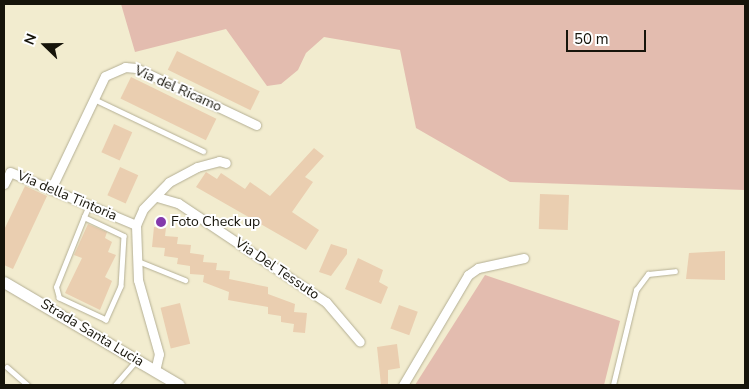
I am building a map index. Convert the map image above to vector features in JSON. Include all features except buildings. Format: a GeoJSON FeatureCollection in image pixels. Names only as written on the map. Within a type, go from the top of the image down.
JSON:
{"type":"FeatureCollection","features":[{"type":"Feature","properties":{"kind":"street","name":"Via del Ricamo"},"geometry":{"type":"LineString","coordinates":[[51,190],[105,76],[136,68],[256,125]]}},
{"type":"Feature","properties":{"kind":"street"},"geometry":{"type":"LineString","coordinates":[[155,371],[159,354],[137,260],[136,225],[170,182],[197,167],[219,161],[226,163]]}},
{"type":"Feature","properties":{"kind":"street","name":"Via della Tintoria"},"geometry":{"type":"LineString","coordinates":[[4,184],[10,172],[136,225]]}},
{"type":"Feature","properties":{"kind":"street","name":"Via Del Tessuto"},"geometry":{"type":"LineString","coordinates":[[157,197],[178,202],[326,302],[360,342]]}},
{"type":"Feature","properties":{"kind":"street"},"geometry":{"type":"LineString","coordinates":[[403,385],[468,275],[478,268],[524,258]]}},
{"type":"Feature","properties":{"kind":"street","name":"Strada Santa Lucia"},"geometry":{"type":"LineString","coordinates":[[4,282],[178,385]]}},
{"type":"Feature","properties":{"kind":"lane"},"geometry":{"type":"LineString","coordinates":[[94,99],[203,151]]}},
{"type":"Feature","properties":{"kind":"lane"},"geometry":{"type":"LineString","coordinates":[[84,217],[124,236],[121,286],[106,320],[59,298],[56,287],[84,217],[89,205]]}},
{"type":"Feature","properties":{"kind":"lane"},"geometry":{"type":"LineString","coordinates":[[137,260],[185,280]]}},
{"type":"Feature","properties":{"kind":"lane"},"geometry":{"type":"LineString","coordinates":[[613,385],[636,290],[648,274],[675,271]]}},
{"type":"Feature","properties":{"kind":"lane"},"geometry":{"type":"LineString","coordinates":[[115,385],[138,360]]}},
{"type":"Feature","properties":{"kind":"lane"},"geometry":{"type":"LineString","coordinates":[[7,367],[28,385]]}},
{"type":"Feature","properties":{"kind":"shaded area"},"geometry":{"type":"Polygon","coordinates":[[[121,4],[745,4],[745,190],[510,182],[416,128],[400,50],[324,37],[306,53],[298,70],[281,84],[267,86],[226,29],[135,52],[121,4]]]}},
{"type":"Feature","properties":{"kind":"shaded area"},"geometry":{"type":"Polygon","coordinates":[[[485,275],[620,321],[604,385],[415,385],[485,275]]]}},
{"type":"Feature","properties":{"kind":"place","name":"Foto Check up"},"geometry":{"type":"Point","coordinates":[161,222]}}]}
